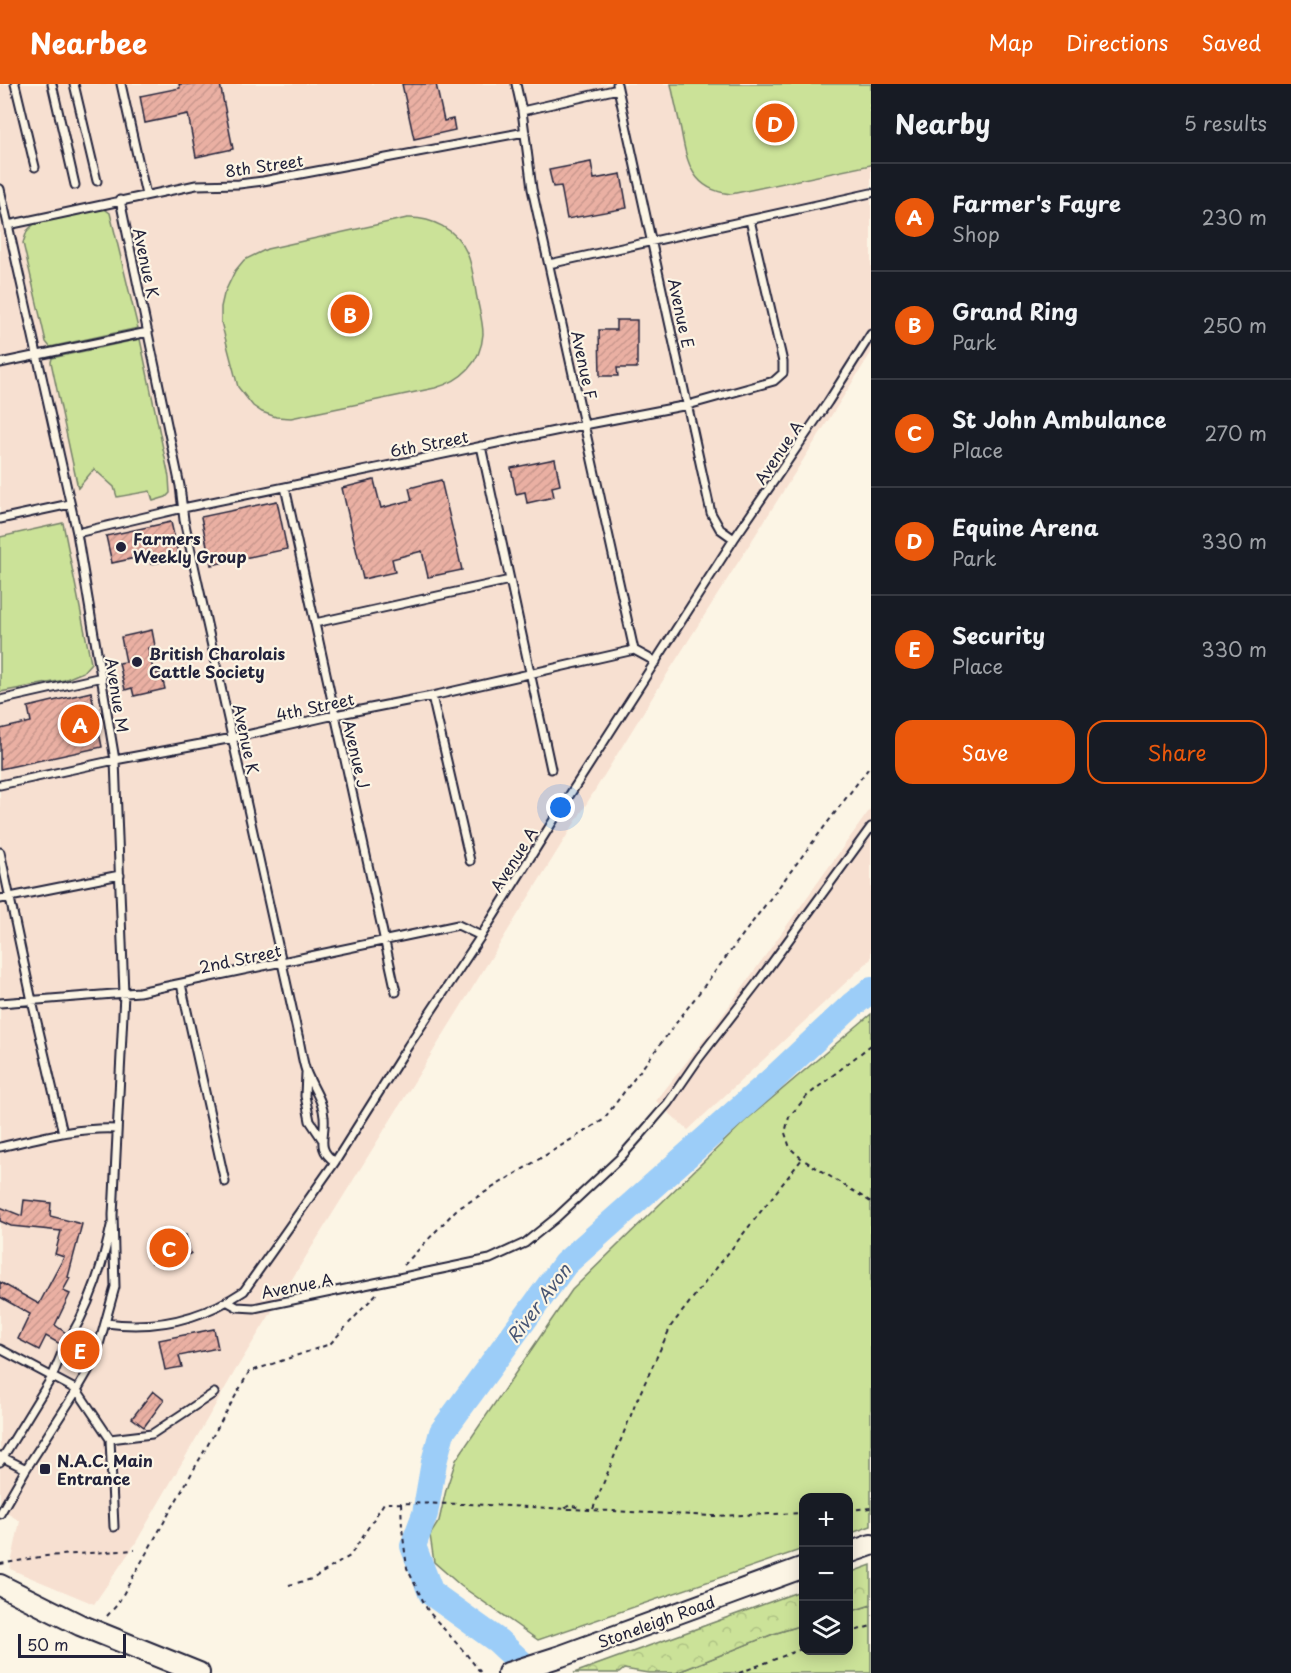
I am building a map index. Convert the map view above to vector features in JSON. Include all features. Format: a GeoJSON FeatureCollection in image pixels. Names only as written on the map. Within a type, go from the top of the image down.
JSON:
{"type":"FeatureCollection","features":[{"type":"Feature","properties":{"kind":"main road"},"geometry":{"type":"LineString","coordinates":[[853,1551],[871,1545]]}},
{"type":"Feature","properties":{"kind":"main road","name":"Stoneleigh Road"},"geometry":{"type":"LineString","coordinates":[[508,1673],[799,1569]]}},
{"type":"Feature","properties":{"kind":"main road"},"geometry":{"type":"LineString","coordinates":[[0,1585],[93,1630],[199,1673]]}},
{"type":"Feature","properties":{"kind":"lane"},"geometry":{"type":"LineString","coordinates":[[15,84],[35,167]]}},
{"type":"Feature","properties":{"kind":"lane"},"geometry":{"type":"LineString","coordinates":[[52,84],[75,185]]}},
{"type":"Feature","properties":{"kind":"lane"},"geometry":{"type":"LineString","coordinates":[[74,84],[97,181]]}},
{"type":"Feature","properties":{"kind":"lane"},"geometry":{"type":"LineString","coordinates":[[121,84],[146,195]]}},
{"type":"Feature","properties":{"kind":"lane","name":"Avenue F"},"geometry":{"type":"LineString","coordinates":[[516,84],[522,111],[532,189],[634,650]]}},
{"type":"Feature","properties":{"kind":"lane"},"geometry":{"type":"LineString","coordinates":[[522,111],[618,86]]}},
{"type":"Feature","properties":{"kind":"lane","name":"Avenue E"},"geometry":{"type":"LineString","coordinates":[[618,86],[711,513],[720,529],[734,540]]}},
{"type":"Feature","properties":{"kind":"lane","name":"8th Street"},"geometry":{"type":"LineString","coordinates":[[8,225],[196,185],[263,181],[525,132]]}},
{"type":"Feature","properties":{"kind":"lane","name":"Avenue M"},"geometry":{"type":"LineString","coordinates":[[0,189],[77,533],[115,760],[124,994],[113,1215]]}},
{"type":"Feature","properties":{"kind":"lane"},"geometry":{"type":"LineString","coordinates":[[549,264],[871,193]]}},
{"type":"Feature","properties":{"kind":"lane","name":"Avenue K"},"geometry":{"type":"LineString","coordinates":[[120,200],[180,486],[184,520],[306,1071],[305,1096],[310,1121],[322,1139]]}},
{"type":"Feature","properties":{"kind":"lane","name":"6th Street"},"geometry":{"type":"LineString","coordinates":[[77,533],[183,508],[688,405],[774,381],[783,373],[783,362],[750,220]]}},
{"type":"Feature","properties":{"kind":"lane"},"geometry":{"type":"LineString","coordinates":[[0,363],[148,332]]}},
{"type":"Feature","properties":{"kind":"lane","name":"Avenue A"},"geometry":{"type":"LineString","coordinates":[[106,1323],[127,1326],[151,1325],[205,1313],[228,1302],[244,1290],[335,1162],[734,540],[828,402],[871,334]]}},
{"type":"Feature","properties":{"kind":"lane"},"geometry":{"type":"LineString","coordinates":[[481,446],[551,769]]}},
{"type":"Feature","properties":{"kind":"lane","name":"Avenue J"},"geometry":{"type":"LineString","coordinates":[[285,488],[396,992]]}},
{"type":"Feature","properties":{"kind":"lane"},"geometry":{"type":"LineString","coordinates":[[0,519],[70,504]]}},
{"type":"Feature","properties":{"kind":"lane"},"geometry":{"type":"LineString","coordinates":[[315,623],[510,580]]}},
{"type":"Feature","properties":{"kind":"lane"},"geometry":{"type":"LineString","coordinates":[[634,650],[656,662]]}},
{"type":"Feature","properties":{"kind":"lane","name":"4th Street"},"geometry":{"type":"LineString","coordinates":[[0,784],[432,696],[634,650]]}},
{"type":"Feature","properties":{"kind":"lane"},"geometry":{"type":"LineString","coordinates":[[0,700],[102,676]]}},
{"type":"Feature","properties":{"kind":"lane"},"geometry":{"type":"LineString","coordinates":[[432,696],[470,861]]}},
{"type":"Feature","properties":{"kind":"lane","name":"Avenue A"},"geometry":{"type":"LineString","coordinates":[[228,1302],[237,1306],[254,1308],[490,1259],[525,1243],[556,1218],[620,1158],[668,1104],[699,1058],[758,982],[871,827]]}},
{"type":"Feature","properties":{"kind":"lane"},"geometry":{"type":"LineString","coordinates":[[0,852],[63,1133]]}},
{"type":"Feature","properties":{"kind":"lane"},"geometry":{"type":"LineString","coordinates":[[0,899],[120,875]]}},
{"type":"Feature","properties":{"kind":"lane","name":"2nd Street"},"geometry":{"type":"LineString","coordinates":[[0,1003],[124,994],[458,925],[481,936]]}},
{"type":"Feature","properties":{"kind":"lane"},"geometry":{"type":"LineString","coordinates":[[181,984],[225,1182]]}},
{"type":"Feature","properties":{"kind":"lane","name":"Avenue K"},"geometry":{"type":"LineString","coordinates":[[306,1071],[318,1094],[324,1118],[322,1139],[324,1150],[335,1162]]}},
{"type":"Feature","properties":{"kind":"lane"},"geometry":{"type":"LineString","coordinates":[[0,1147],[96,1127],[117,1128]]}},
{"type":"Feature","properties":{"kind":"lane"},"geometry":{"type":"LineString","coordinates":[[0,1514],[95,1359],[115,1287],[113,1215]]}},
{"type":"Feature","properties":{"kind":"lane"},"geometry":{"type":"LineString","coordinates":[[71,1336],[84,1315],[105,1255],[113,1215]]}},
{"type":"Feature","properties":{"kind":"lane"},"geometry":{"type":"LineString","coordinates":[[26,1469],[1,1458],[52,1377],[64,1348]]}},
{"type":"Feature","properties":{"kind":"lane"},"geometry":{"type":"LineString","coordinates":[[0,1349],[77,1390],[110,1439],[114,1527]]}},
{"type":"Feature","properties":{"kind":"lane"},"geometry":{"type":"LineString","coordinates":[[110,1439],[152,1434],[214,1393]]}},
{"type":"Feature","properties":{"kind":"path"},"geometry":{"type":"LineString","coordinates":[[93,1630],[117,1605],[249,1372],[330,1344],[456,1210],[603,1120],[871,765]]}},
{"type":"Feature","properties":{"kind":"path"},"geometry":{"type":"LineString","coordinates":[[871,1045],[807,1096],[789,1117],[785,1133],[790,1148],[802,1159],[871,1202]]}},
{"type":"Feature","properties":{"kind":"path"},"geometry":{"type":"LineString","coordinates":[[593,1510],[637,1400],[670,1326],[802,1159]]}},
{"type":"Feature","properties":{"kind":"path"},"geometry":{"type":"LineString","coordinates":[[289,1585],[312,1579],[350,1556],[384,1503],[468,1504],[713,1516],[799,1513]]}},
{"type":"Feature","properties":{"kind":"path"},"geometry":{"type":"LineString","coordinates":[[401,1503],[407,1568],[428,1611],[481,1673]]}},
{"type":"Feature","properties":{"kind":"path"},"geometry":{"type":"LineString","coordinates":[[853,1510],[871,1508]]}},
{"type":"Feature","properties":{"kind":"path"},"geometry":{"type":"LineString","coordinates":[[0,1564],[46,1556],[135,1550]]}},
{"type":"Feature","properties":{"kind":"path"},"geometry":{"type":"LineString","coordinates":[[853,1632],[871,1626]]}},
{"type":"Feature","properties":{"kind":"path"},"geometry":{"type":"LineString","coordinates":[[739,1673],[799,1650]]}},
{"type":"Feature","properties":{"kind":"shaded area"},"geometry":{"type":"Polygon","coordinates":[[[0,84],[871,84],[871,353],[657,690],[235,1371],[135,1544],[94,1604],[10,1569],[20,1521],[0,1509],[0,84]]]}},
{"type":"Feature","properties":{"kind":"shaded area"},"geometry":{"type":"Polygon","coordinates":[[[871,808],[871,959],[688,1130],[656,1101],[717,1023],[871,808]]]}},
{"type":"Feature","properties":{"kind":"green space"},"geometry":{"type":"Polygon","coordinates":[[[671,84],[871,84],[871,165],[731,194],[708,187],[700,181],[689,164],[671,84]]]}},
{"type":"Feature","properties":{"kind":"green space"},"geometry":{"type":"Polygon","coordinates":[[[103,208],[110,213],[138,328],[50,347],[46,342],[23,243],[27,231],[34,224],[103,208]]]}},
{"type":"Feature","properties":{"kind":"green space"},"geometry":{"type":"Polygon","coordinates":[[[407,218],[434,222],[442,226],[457,237],[467,253],[472,269],[483,334],[474,362],[453,381],[435,388],[291,418],[276,417],[253,406],[238,387],[221,322],[224,294],[235,271],[244,260],[267,249],[407,218]]]}},
{"type":"Feature","properties":{"kind":"green space"},"geometry":{"type":"Polygon","coordinates":[[[140,339],[169,477],[170,493],[166,497],[153,501],[150,491],[117,497],[114,487],[94,469],[78,488],[51,362],[52,358],[140,339]]]}},
{"type":"Feature","properties":{"kind":"green space"},"geometry":{"type":"Polygon","coordinates":[[[63,523],[91,663],[83,672],[64,680],[0,692],[0,537],[63,523]]]}},
{"type":"Feature","properties":{"kind":"green space"},"geometry":{"type":"Polygon","coordinates":[[[871,1014],[871,1526],[853,1533],[853,1493],[799,1493],[799,1550],[538,1640],[461,1586],[434,1562],[430,1535],[439,1521],[456,1460],[572,1290],[745,1121],[871,1014]]]}},
{"type":"Feature","properties":{"kind":"green space"},"geometry":{"type":"Polygon","coordinates":[[[871,1565],[871,1605],[853,1611],[853,1601],[853,1572],[871,1565]]]}},
{"type":"Feature","properties":{"kind":"green space"},"geometry":{"type":"Polygon","coordinates":[[[799,1591],[799,1626],[773,1634],[676,1673],[648,1673],[624,1669],[619,1673],[574,1673],[799,1591]]]}},
{"type":"Feature","properties":{"kind":"green space"},"geometry":{"type":"Polygon","coordinates":[[[871,1605],[871,1673],[676,1673],[773,1634],[799,1626],[799,1655],[853,1655],[853,1611],[871,1605]]]}},
{"type":"Feature","properties":{"kind":"building"},"geometry":{"type":"Polygon","coordinates":[[[179,84],[220,84],[233,149],[196,157],[188,114],[145,123],[140,96],[180,88],[179,84]]]}},
{"type":"Feature","properties":{"kind":"building"},"geometry":{"type":"Polygon","coordinates":[[[402,84],[436,84],[444,121],[453,119],[455,130],[414,139],[402,84]]]}},
{"type":"Feature","properties":{"kind":"building"},"geometry":{"type":"Polygon","coordinates":[[[591,162],[594,179],[621,174],[627,208],[567,219],[561,186],[553,187],[549,170],[591,162]]]}},
{"type":"Feature","properties":{"kind":"building"},"geometry":{"type":"Polygon","coordinates":[[[616,320],[637,320],[637,368],[617,368],[618,376],[600,376],[599,330],[616,330],[616,320]]]}},
{"type":"Feature","properties":{"kind":"building"},"geometry":{"type":"Polygon","coordinates":[[[555,459],[560,485],[552,487],[554,497],[527,503],[525,492],[516,494],[511,468],[555,459]]]}},
{"type":"Feature","properties":{"kind":"building"},"geometry":{"type":"Polygon","coordinates":[[[374,480],[381,508],[412,500],[409,488],[441,480],[462,570],[428,577],[422,551],[392,559],[395,572],[363,579],[342,488],[374,480]]]}},
{"type":"Feature","properties":{"kind":"building"},"geometry":{"type":"Polygon","coordinates":[[[277,501],[287,549],[211,565],[201,517],[277,501]]]}},
{"type":"Feature","properties":{"kind":"building"},"geometry":{"type":"Polygon","coordinates":[[[171,522],[179,558],[151,564],[149,555],[112,563],[106,536],[171,522]]]}},
{"type":"Feature","properties":{"kind":"building","name":"British Charolais Cattle Society"},"geometry":{"type":"Polygon","coordinates":[[[152,630],[155,646],[148,648],[154,674],[161,673],[165,689],[134,696],[132,688],[125,690],[119,663],[126,662],[121,637],[152,630]]]}},
{"type":"Feature","properties":{"kind":"building"},"geometry":{"type":"Polygon","coordinates":[[[91,692],[102,747],[0,769],[0,729],[31,722],[28,707],[91,692]]]}},
{"type":"Feature","properties":{"kind":"building"},"geometry":{"type":"Polygon","coordinates":[[[24,1200],[51,1203],[50,1216],[82,1224],[68,1277],[70,1278],[63,1291],[70,1294],[55,1325],[66,1333],[65,1337],[68,1341],[72,1342],[76,1339],[91,1349],[85,1360],[69,1351],[67,1343],[60,1344],[46,1336],[39,1350],[18,1339],[30,1314],[0,1297],[0,1282],[39,1304],[64,1257],[55,1254],[61,1231],[11,1226],[0,1221],[0,1207],[22,1216],[24,1200]]]}},
{"type":"Feature","properties":{"kind":"building"},"geometry":{"type":"Polygon","coordinates":[[[186,1235],[191,1254],[152,1263],[148,1242],[186,1235]]]}},
{"type":"Feature","properties":{"kind":"building"},"geometry":{"type":"Polygon","coordinates":[[[214,1329],[218,1348],[179,1356],[182,1367],[165,1370],[159,1340],[214,1329]]]}},
{"type":"Feature","properties":{"kind":"building"},"geometry":{"type":"Polygon","coordinates":[[[153,1391],[164,1400],[144,1427],[132,1418],[153,1391]]]}},
{"type":"Feature","properties":{"kind":"waterway","name":"River Avon"},"geometry":{"type":"LineString","coordinates":[[532,1673],[498,1641],[431,1593],[413,1546],[425,1514],[442,1432],[565,1264],[871,990]]}},
{"type":"Feature","properties":{"kind":"place","name":"Equine Arena"},"geometry":{"type":"Point","coordinates":[775,123]}},
{"type":"Feature","properties":{"kind":"place","name":"Grand Ring"},"geometry":{"type":"Point","coordinates":[350,314]}},
{"type":"Feature","properties":{"kind":"place","name":"Farmers Weekly Group"},"geometry":{"type":"Point","coordinates":[121,547]}},
{"type":"Feature","properties":{"kind":"place","name":"British Charolais Cattle Society"},"geometry":{"type":"Point","coordinates":[137,662]}},
{"type":"Feature","properties":{"kind":"place","name":"Farmer's Fayre"},"geometry":{"type":"Point","coordinates":[80,724]}},
{"type":"Feature","properties":{"kind":"place","name":"St John Ambulance"},"geometry":{"type":"Point","coordinates":[169,1248]}},
{"type":"Feature","properties":{"kind":"place","name":"Security"},"geometry":{"type":"Point","coordinates":[80,1350]}},
{"type":"Feature","properties":{"kind":"place","name":"N.A.C. Main Entrance"},"geometry":{"type":"Point","coordinates":[45,1469]}}]}
